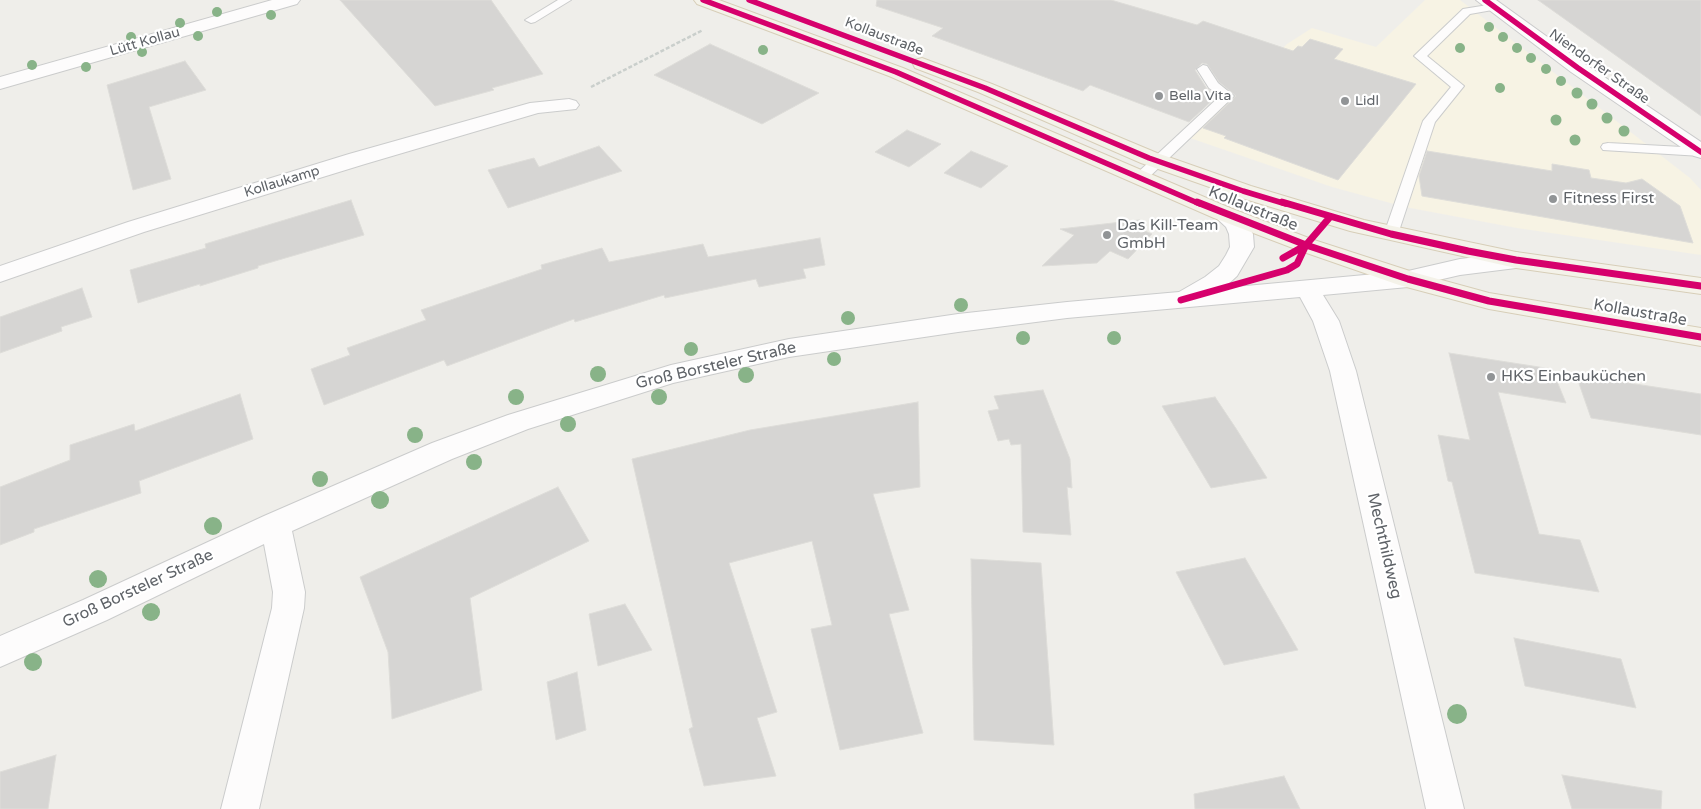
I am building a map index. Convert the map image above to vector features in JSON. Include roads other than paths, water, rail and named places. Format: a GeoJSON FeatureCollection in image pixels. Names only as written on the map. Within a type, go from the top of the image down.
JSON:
{"type":"FeatureCollection","features":[{"type":"Feature","properties":{"kind":"main road","name":"Kollaustraße"},"geometry":{"type":"LineString","coordinates":[[703,0],[744,6],[985,88],[1158,161],[1243,191],[1391,234],[1516,260],[1701,286]]}},
{"type":"Feature","properties":{"kind":"main road","name":"Kollaustraße"},"geometry":{"type":"LineString","coordinates":[[744,6],[1140,178],[1291,240],[1408,279],[1489,301],[1701,337]]}},
{"type":"Feature","properties":{"kind":"street","name":"Lütt Kollau"},"geometry":{"type":"LineString","coordinates":[[0,83],[291,0]]}},
{"type":"Feature","properties":{"kind":"street","name":"Niendorfer Straße"},"geometry":{"type":"LineString","coordinates":[[1489,3],[1578,68],[1701,152]]}},
{"type":"Feature","properties":{"kind":"street","name":"Kollaukamp"},"geometry":{"type":"LineString","coordinates":[[0,274],[136,227],[348,161],[537,107],[569,104]]}},
{"type":"Feature","properties":{"kind":"street","name":"Groß Borsteler Straße"},"geometry":{"type":"LineString","coordinates":[[1181,300],[1214,283],[1228,271],[1238,256],[1242,247],[1241,234],[1235,223],[1222,212]]}},
{"type":"Feature","properties":{"kind":"street","name":"Groß Borsteler Straße"},"geometry":{"type":"LineString","coordinates":[[0,652],[275,525],[442,451],[596,396],[679,372],[790,348],[914,330],[1067,310],[1408,279],[1460,267],[1516,260]]}},
{"type":"Feature","properties":{"kind":"street","name":"Mechthildweg"},"geometry":{"type":"LineString","coordinates":[[1307,288],[1330,330],[1343,371],[1445,809]]}},
{"type":"Feature","properties":{"kind":"street"},"geometry":{"type":"LineString","coordinates":[[240,809],[288,608],[289,592],[275,525]]}},
{"type":"Feature","properties":{"kind":"lane"},"geometry":{"type":"LineString","coordinates":[[531,20],[566,0]]}},
{"type":"Feature","properties":{"kind":"lane"},"geometry":{"type":"LineString","coordinates":[[1391,234],[1429,121],[1458,86],[1420,56],[1467,11],[1489,3]]}},
{"type":"Feature","properties":{"kind":"lane"},"geometry":{"type":"LineString","coordinates":[[1140,178],[1228,96],[1213,86],[1203,69]]}},
{"type":"Feature","properties":{"kind":"lane"},"geometry":{"type":"LineString","coordinates":[[1608,147],[1701,152]]}},
{"type":"Feature","properties":{"kind":"place","name":"Bella Vita"},"geometry":{"type":"Point","coordinates":[1159,96]}},
{"type":"Feature","properties":{"kind":"place","name":"Lidl"},"geometry":{"type":"Point","coordinates":[1345,101]}},
{"type":"Feature","properties":{"kind":"place","name":"Fitness First"},"geometry":{"type":"Point","coordinates":[1553,199]}},
{"type":"Feature","properties":{"kind":"place","name":"Das Kill-Team GmbH"},"geometry":{"type":"Point","coordinates":[1107,235]}},
{"type":"Feature","properties":{"kind":"place","name":"HKS Einbauküchen"},"geometry":{"type":"Point","coordinates":[1491,377]}}]}
